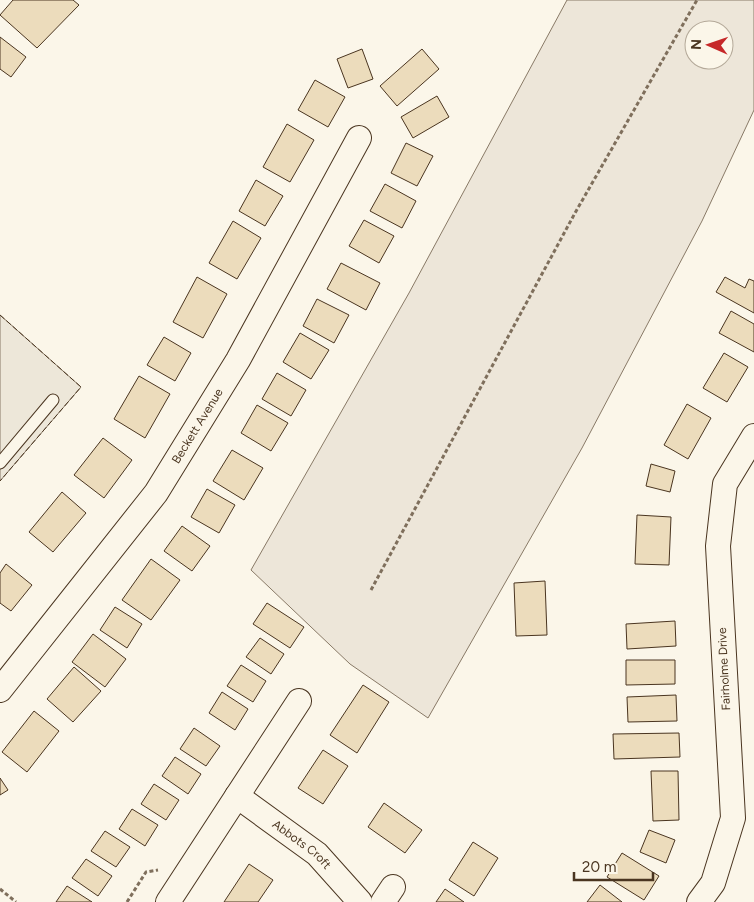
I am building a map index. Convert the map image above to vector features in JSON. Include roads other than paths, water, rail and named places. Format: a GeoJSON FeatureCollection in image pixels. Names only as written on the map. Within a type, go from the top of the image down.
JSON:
{"type":"FeatureCollection","features":[{"type":"Feature","properties":{"kind":"street","name":"Beckett Avenue"},"geometry":{"type":"LineString","coordinates":[[0,690],[156,493],[238,360],[359,138]]}},
{"type":"Feature","properties":{"kind":"street","name":"Fairholme Drive"},"geometry":{"type":"LineString","coordinates":[[699,902],[713,883],[733,818],[718,546],[725,484],[754,436]]}},
{"type":"Feature","properties":{"kind":"street"},"geometry":{"type":"LineString","coordinates":[[168,902],[299,702]]}},
{"type":"Feature","properties":{"kind":"street","name":"Abbots Croft"},"geometry":{"type":"LineString","coordinates":[[237,796],[317,854],[360,902]]}},
{"type":"Feature","properties":{"kind":"lane"},"geometry":{"type":"LineString","coordinates":[[0,463],[53,400]]}}]}
